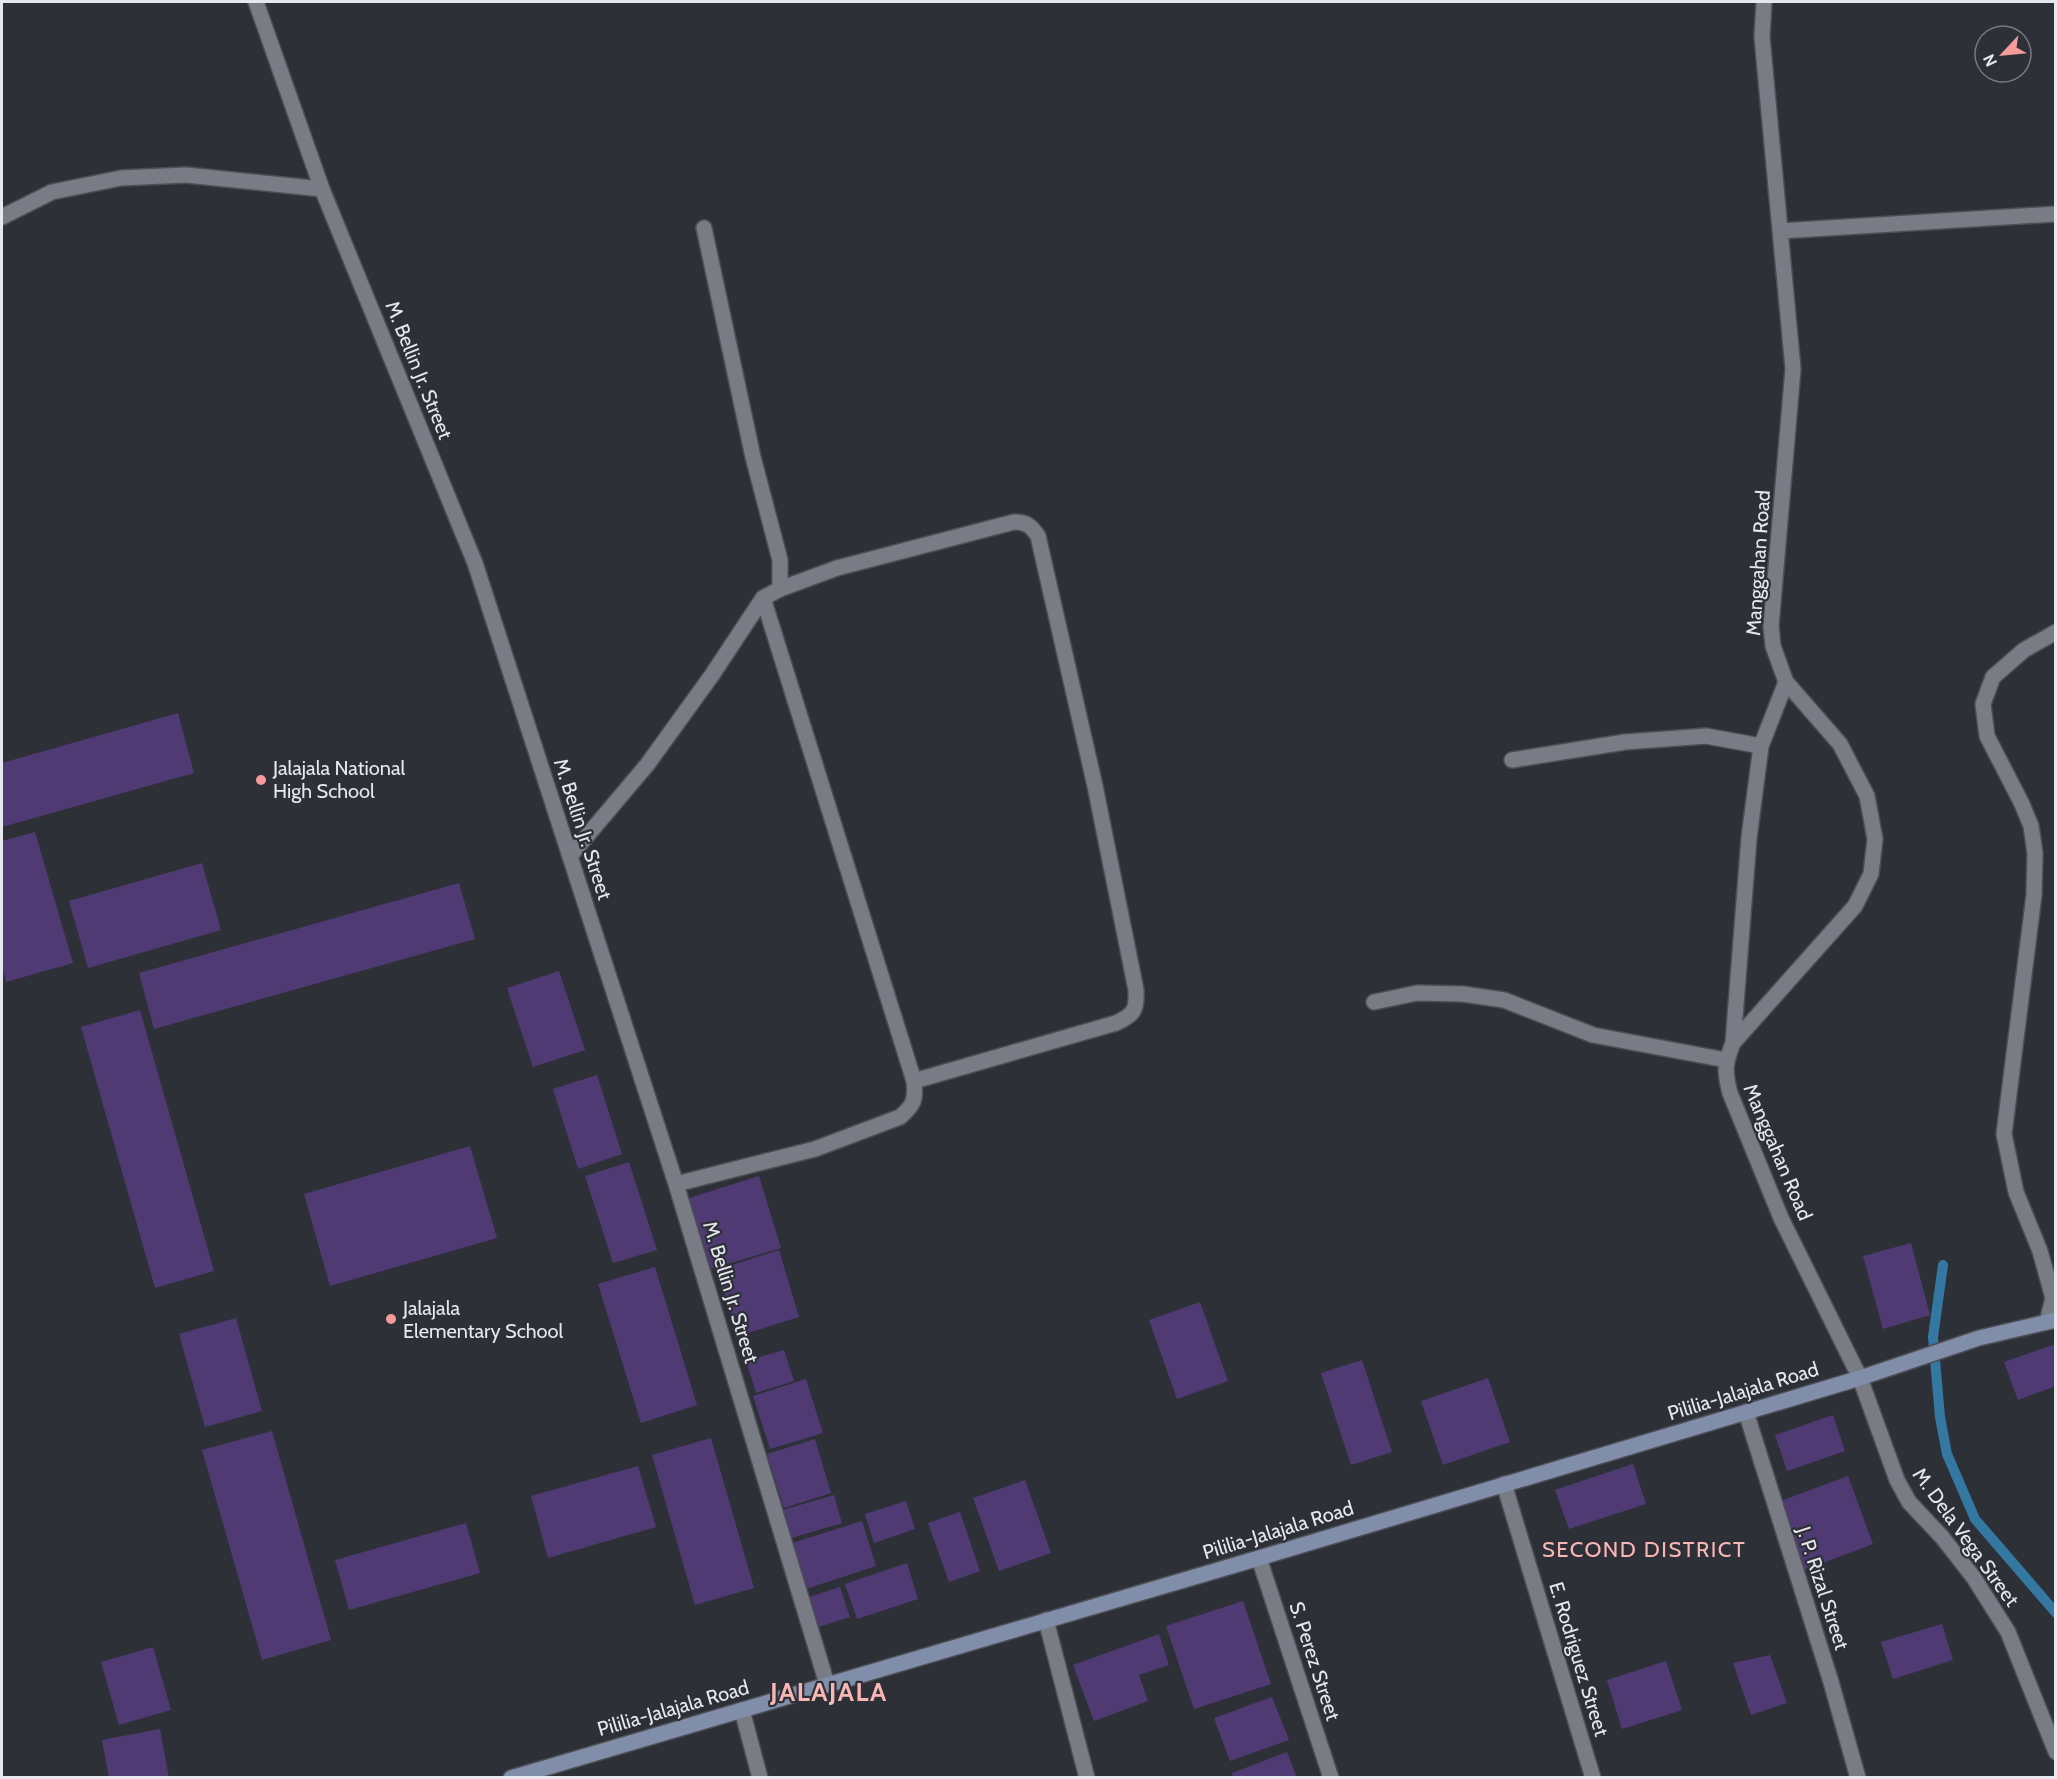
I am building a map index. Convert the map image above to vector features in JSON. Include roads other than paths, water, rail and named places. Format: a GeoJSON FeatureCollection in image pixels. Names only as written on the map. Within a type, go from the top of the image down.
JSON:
{"type":"FeatureCollection","features":[{"type":"Feature","properties":{"kind":"main road","name":"Pililia-Jalajala Road"},"geometry":{"type":"LineString","coordinates":[[511,1778],[1860,1378],[1979,1338],[2051,1321]]}},
{"type":"Feature","properties":{"kind":"street","name":"M. Bellin Jr. Street"},"geometry":{"type":"LineString","coordinates":[[256,2],[322,189],[475,563],[676,1184],[827,1684]]}},
{"type":"Feature","properties":{"kind":"street","name":"Manggahan Road"},"geometry":{"type":"LineString","coordinates":[[1764,2],[1762,37],[1793,369],[1771,626],[1773,646],[1786,681],[1840,744],[1867,796],[1875,839],[1871,874],[1855,906],[1733,1043],[1726,1060],[1725,1075],[1730,1093],[1781,1218],[1860,1378]]}},
{"type":"Feature","properties":{"kind":"street"},"geometry":{"type":"LineString","coordinates":[[2,217],[52,192],[121,178],[186,175],[322,189]]}},
{"type":"Feature","properties":{"kind":"street"},"geometry":{"type":"LineString","coordinates":[[1780,231],[2055,214]]}},
{"type":"Feature","properties":{"kind":"street"},"geometry":{"type":"LineString","coordinates":[[704,228],[753,457],[780,560],[780,589]]}},
{"type":"Feature","properties":{"kind":"street"},"geometry":{"type":"LineString","coordinates":[[570,856],[647,765],[712,675],[763,598],[780,589],[837,568],[1014,522],[1023,522],[1032,526],[1038,536],[1095,786],[1136,990],[1136,1005],[1129,1017],[1116,1023],[914,1081]]}},
{"type":"Feature","properties":{"kind":"street"},"geometry":{"type":"LineString","coordinates":[[676,1184],[815,1149],[900,1117],[911,1108],[915,1096],[914,1081],[763,598]]}},
{"type":"Feature","properties":{"kind":"street"},"geometry":{"type":"LineString","coordinates":[[2051,1321],[2053,1298],[2040,1251],[2016,1192],[2004,1134],[2034,895],[2035,853],[2031,826],[2022,804],[1987,736],[1983,704],[1993,677],[2024,650],[2055,632]]}},
{"type":"Feature","properties":{"kind":"street"},"geometry":{"type":"LineString","coordinates":[[1733,1043],[1749,838],[1761,746],[1786,681]]}},
{"type":"Feature","properties":{"kind":"street"},"geometry":{"type":"LineString","coordinates":[[1512,760],[1625,742],[1706,736],[1761,746]]}},
{"type":"Feature","properties":{"kind":"street"},"geometry":{"type":"LineString","coordinates":[[1374,1002],[1417,993],[1463,994],[1504,1000],[1593,1035],[1726,1060]]}},
{"type":"Feature","properties":{"kind":"street","name":"M. Dela Vega Street"},"geometry":{"type":"LineString","coordinates":[[1860,1378],[1897,1480],[1909,1502],[1942,1537],[1974,1578],[2007,1632],[2055,1752]]}},
{"type":"Feature","properties":{"kind":"street","name":"J. P. Rizal Street"},"geometry":{"type":"LineString","coordinates":[[1746,1412],[1831,1682],[1858,1778]]}},
{"type":"Feature","properties":{"kind":"street","name":"E. Rodriguez Street"},"geometry":{"type":"LineString","coordinates":[[1504,1484],[1593,1778]]}},
{"type":"Feature","properties":{"kind":"street","name":"S. Perez Street"},"geometry":{"type":"LineString","coordinates":[[1259,1558],[1331,1778]]}},
{"type":"Feature","properties":{"kind":"street"},"geometry":{"type":"LineString","coordinates":[[1046,1620],[1087,1778]]}},
{"type":"Feature","properties":{"kind":"street"},"geometry":{"type":"LineString","coordinates":[[742,1710],[760,1778]]}},
{"type":"Feature","properties":{"kind":"waterway"},"geometry":{"type":"LineString","coordinates":[[1943,1265],[1933,1337],[1940,1417],[1947,1454],[1975,1519],[2056,1613]]}},
{"type":"Feature","properties":{"kind":"place","name":"Jalajala National High School"},"geometry":{"type":"Point","coordinates":[261,780]}},
{"type":"Feature","properties":{"kind":"place","name":"Jalajala Elementary School"},"geometry":{"type":"Point","coordinates":[391,1319]}},
{"type":"Feature","properties":{"kind":"district","name":"SECOND DISTRICT"},"geometry":{"type":"Point","coordinates":[1644,1549]}},
{"type":"Feature","properties":{"kind":"district","name":"JALAJALA"},"geometry":{"type":"Point","coordinates":[829,1692]}}]}
